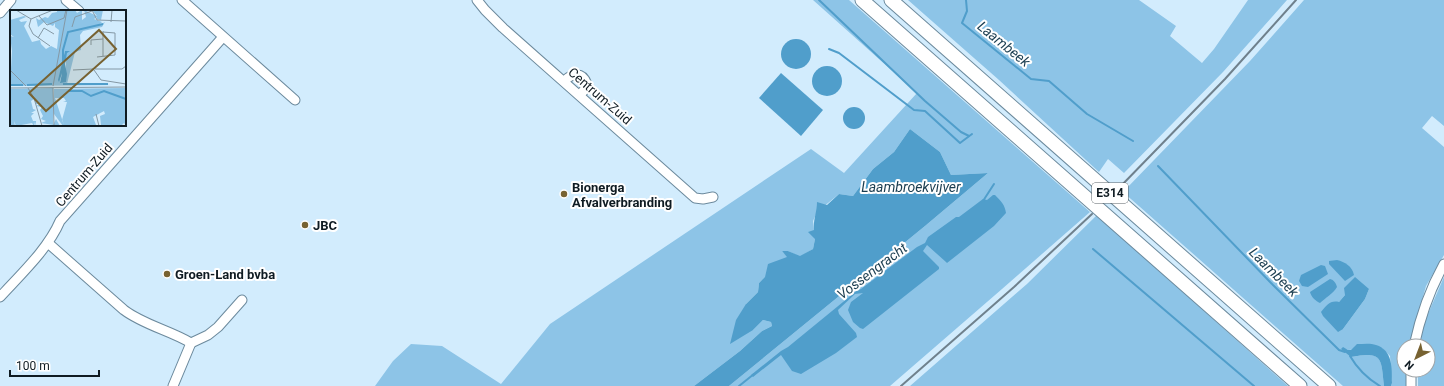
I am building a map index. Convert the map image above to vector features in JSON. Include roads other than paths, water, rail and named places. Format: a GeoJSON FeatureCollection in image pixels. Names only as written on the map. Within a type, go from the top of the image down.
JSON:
{"type":"FeatureCollection","features":[{"type":"Feature","properties":{"kind":"highway","name":"E314"},"geometry":{"type":"LineString","coordinates":[[862,0],[1300,386]]}},
{"type":"Feature","properties":{"kind":"highway","name":"E314"},"geometry":{"type":"LineString","coordinates":[[891,0],[1329,386]]}},
{"type":"Feature","properties":{"kind":"street"},"geometry":{"type":"LineString","coordinates":[[0,13],[11,0]]}},
{"type":"Feature","properties":{"kind":"street"},"geometry":{"type":"LineString","coordinates":[[66,0],[78,10]]}},
{"type":"Feature","properties":{"kind":"street"},"geometry":{"type":"LineString","coordinates":[[182,0],[295,100]]}},
{"type":"Feature","properties":{"kind":"street","name":"Centrum-Zuid"},"geometry":{"type":"LineString","coordinates":[[477,0],[503,28],[695,198],[703,199],[713,197]]}},
{"type":"Feature","properties":{"kind":"street","name":"Centrum-Zuid"},"geometry":{"type":"LineString","coordinates":[[0,297],[48,243],[55,233],[60,221],[223,36]]}},
{"type":"Feature","properties":{"kind":"street"},"geometry":{"type":"LineString","coordinates":[[564,82],[573,75],[578,74],[582,76],[586,84],[586,88],[580,95]]}},
{"type":"Feature","properties":{"kind":"street"},"geometry":{"type":"LineString","coordinates":[[48,243],[124,310],[134,317],[179,336],[191,343]]}},
{"type":"Feature","properties":{"kind":"street"},"geometry":{"type":"LineString","coordinates":[[1416,338],[1426,303],[1437,276],[1444,264]]}},
{"type":"Feature","properties":{"kind":"street"},"geometry":{"type":"LineString","coordinates":[[174,386],[191,343],[208,335],[218,327],[242,300]]}},
{"type":"Feature","properties":{"kind":"water"},"geometry":{"type":"Polygon","coordinates":[[[796,39],[807,43],[811,54],[807,65],[796,69],[785,65],[781,54],[785,43],[796,39]]]}},
{"type":"Feature","properties":{"kind":"water"},"geometry":{"type":"Polygon","coordinates":[[[827,66],[838,70],[842,81],[838,92],[827,96],[816,92],[812,81],[816,70],[827,66]]]}},
{"type":"Feature","properties":{"kind":"water"},"geometry":{"type":"Polygon","coordinates":[[[781,73],[823,110],[801,136],[759,98],[781,73]]]}},
{"type":"Feature","properties":{"kind":"water"},"geometry":{"type":"Polygon","coordinates":[[[854,107],[862,110],[865,118],[862,126],[854,129],[846,126],[843,118],[846,110],[854,107]]]}},
{"type":"Feature","properties":{"kind":"water","name":"Laambroekvijver"},"geometry":{"type":"Polygon","coordinates":[[[910,129],[940,152],[951,175],[988,173],[729,386],[694,386],[740,351],[762,331],[772,326],[771,322],[763,320],[753,330],[730,344],[736,320],[746,304],[758,292],[759,283],[765,277],[768,264],[787,257],[782,251],[788,251],[800,256],[813,249],[815,239],[808,232],[814,230],[817,202],[827,205],[839,194],[853,196],[873,169],[894,152],[910,129]]]}},
{"type":"Feature","properties":{"kind":"water"},"geometry":{"type":"Polygon","coordinates":[[[995,195],[1002,203],[1006,213],[994,226],[947,263],[927,245],[923,251],[939,267],[939,269],[863,329],[853,322],[848,310],[851,302],[863,293],[855,294],[838,310],[839,314],[856,333],[857,337],[836,353],[801,374],[792,371],[781,355],[753,377],[751,375],[788,347],[854,292],[861,289],[917,247],[925,243],[928,237],[956,217],[959,217],[983,199],[987,200],[995,195]]]}},
{"type":"Feature","properties":{"kind":"water"},"geometry":{"type":"Polygon","coordinates":[[[1337,260],[1348,265],[1352,269],[1354,275],[1345,281],[1329,264],[1329,261],[1337,260]]]}},
{"type":"Feature","properties":{"kind":"water"},"geometry":{"type":"Polygon","coordinates":[[[1321,265],[1325,266],[1328,274],[1308,287],[1302,286],[1299,281],[1301,275],[1321,265]]]}},
{"type":"Feature","properties":{"kind":"water"},"geometry":{"type":"Polygon","coordinates":[[[1355,277],[1369,289],[1365,299],[1343,329],[1338,332],[1321,312],[1331,302],[1339,302],[1345,295],[1344,288],[1355,277]]]}},
{"type":"Feature","properties":{"kind":"water"},"geometry":{"type":"Polygon","coordinates":[[[1330,279],[1335,282],[1337,287],[1320,303],[1311,296],[1310,292],[1330,279]]]}},
{"type":"Feature","properties":{"kind":"water"},"geometry":{"type":"Polygon","coordinates":[[[1357,344],[1374,344],[1382,347],[1386,351],[1389,356],[1391,366],[1391,386],[1384,386],[1381,363],[1375,356],[1361,355],[1351,357],[1341,349],[1343,347],[1351,350],[1357,344]]]}},
{"type":"Feature","properties":{"kind":"waterway"},"geometry":{"type":"LineString","coordinates":[[819,0],[925,101],[961,132],[969,136]]}},
{"type":"Feature","properties":{"kind":"waterway","name":"Laambeek"},"geometry":{"type":"LineString","coordinates":[[966,0],[967,11],[962,23],[1031,79],[1049,81],[1087,114],[1133,141]]}},
{"type":"Feature","properties":{"kind":"waterway"},"geometry":{"type":"LineString","coordinates":[[829,49],[839,53],[914,110],[925,111],[960,143],[972,134]]}},
{"type":"Feature","properties":{"kind":"waterway","name":"Laambeek"},"geometry":{"type":"LineString","coordinates":[[1158,166],[1273,285],[1339,350],[1345,352]]}},
{"type":"Feature","properties":{"kind":"waterway","name":"Vossengracht"},"geometry":{"type":"LineString","coordinates":[[983,201],[994,184]]}},
{"type":"Feature","properties":{"kind":"waterway"},"geometry":{"type":"LineString","coordinates":[[1093,249],[1254,386]]}},
{"type":"Feature","properties":{"kind":"waterway","name":"Laambeek"},"geometry":{"type":"LineString","coordinates":[[1350,356],[1363,373],[1380,386]]}},
{"type":"Feature","properties":{"kind":"waterway","name":"Vossengracht"},"geometry":{"type":"LineString","coordinates":[[739,386],[754,374]]}},
{"type":"Feature","properties":{"kind":"railway"},"geometry":{"type":"LineString","coordinates":[[1118,189],[1225,79],[1296,0]]}},
{"type":"Feature","properties":{"kind":"railway"},"geometry":{"type":"LineString","coordinates":[[901,386],[1014,287],[1092,214]]}},
{"type":"Feature","properties":{"kind":"place","name":"Bionerga Afvalverbranding"},"geometry":{"type":"Point","coordinates":[564,194]}},
{"type":"Feature","properties":{"kind":"place","name":"JBC"},"geometry":{"type":"Point","coordinates":[305,225]}},
{"type":"Feature","properties":{"kind":"place","name":"Groen-Land bvba"},"geometry":{"type":"Point","coordinates":[167,274]}}]}
